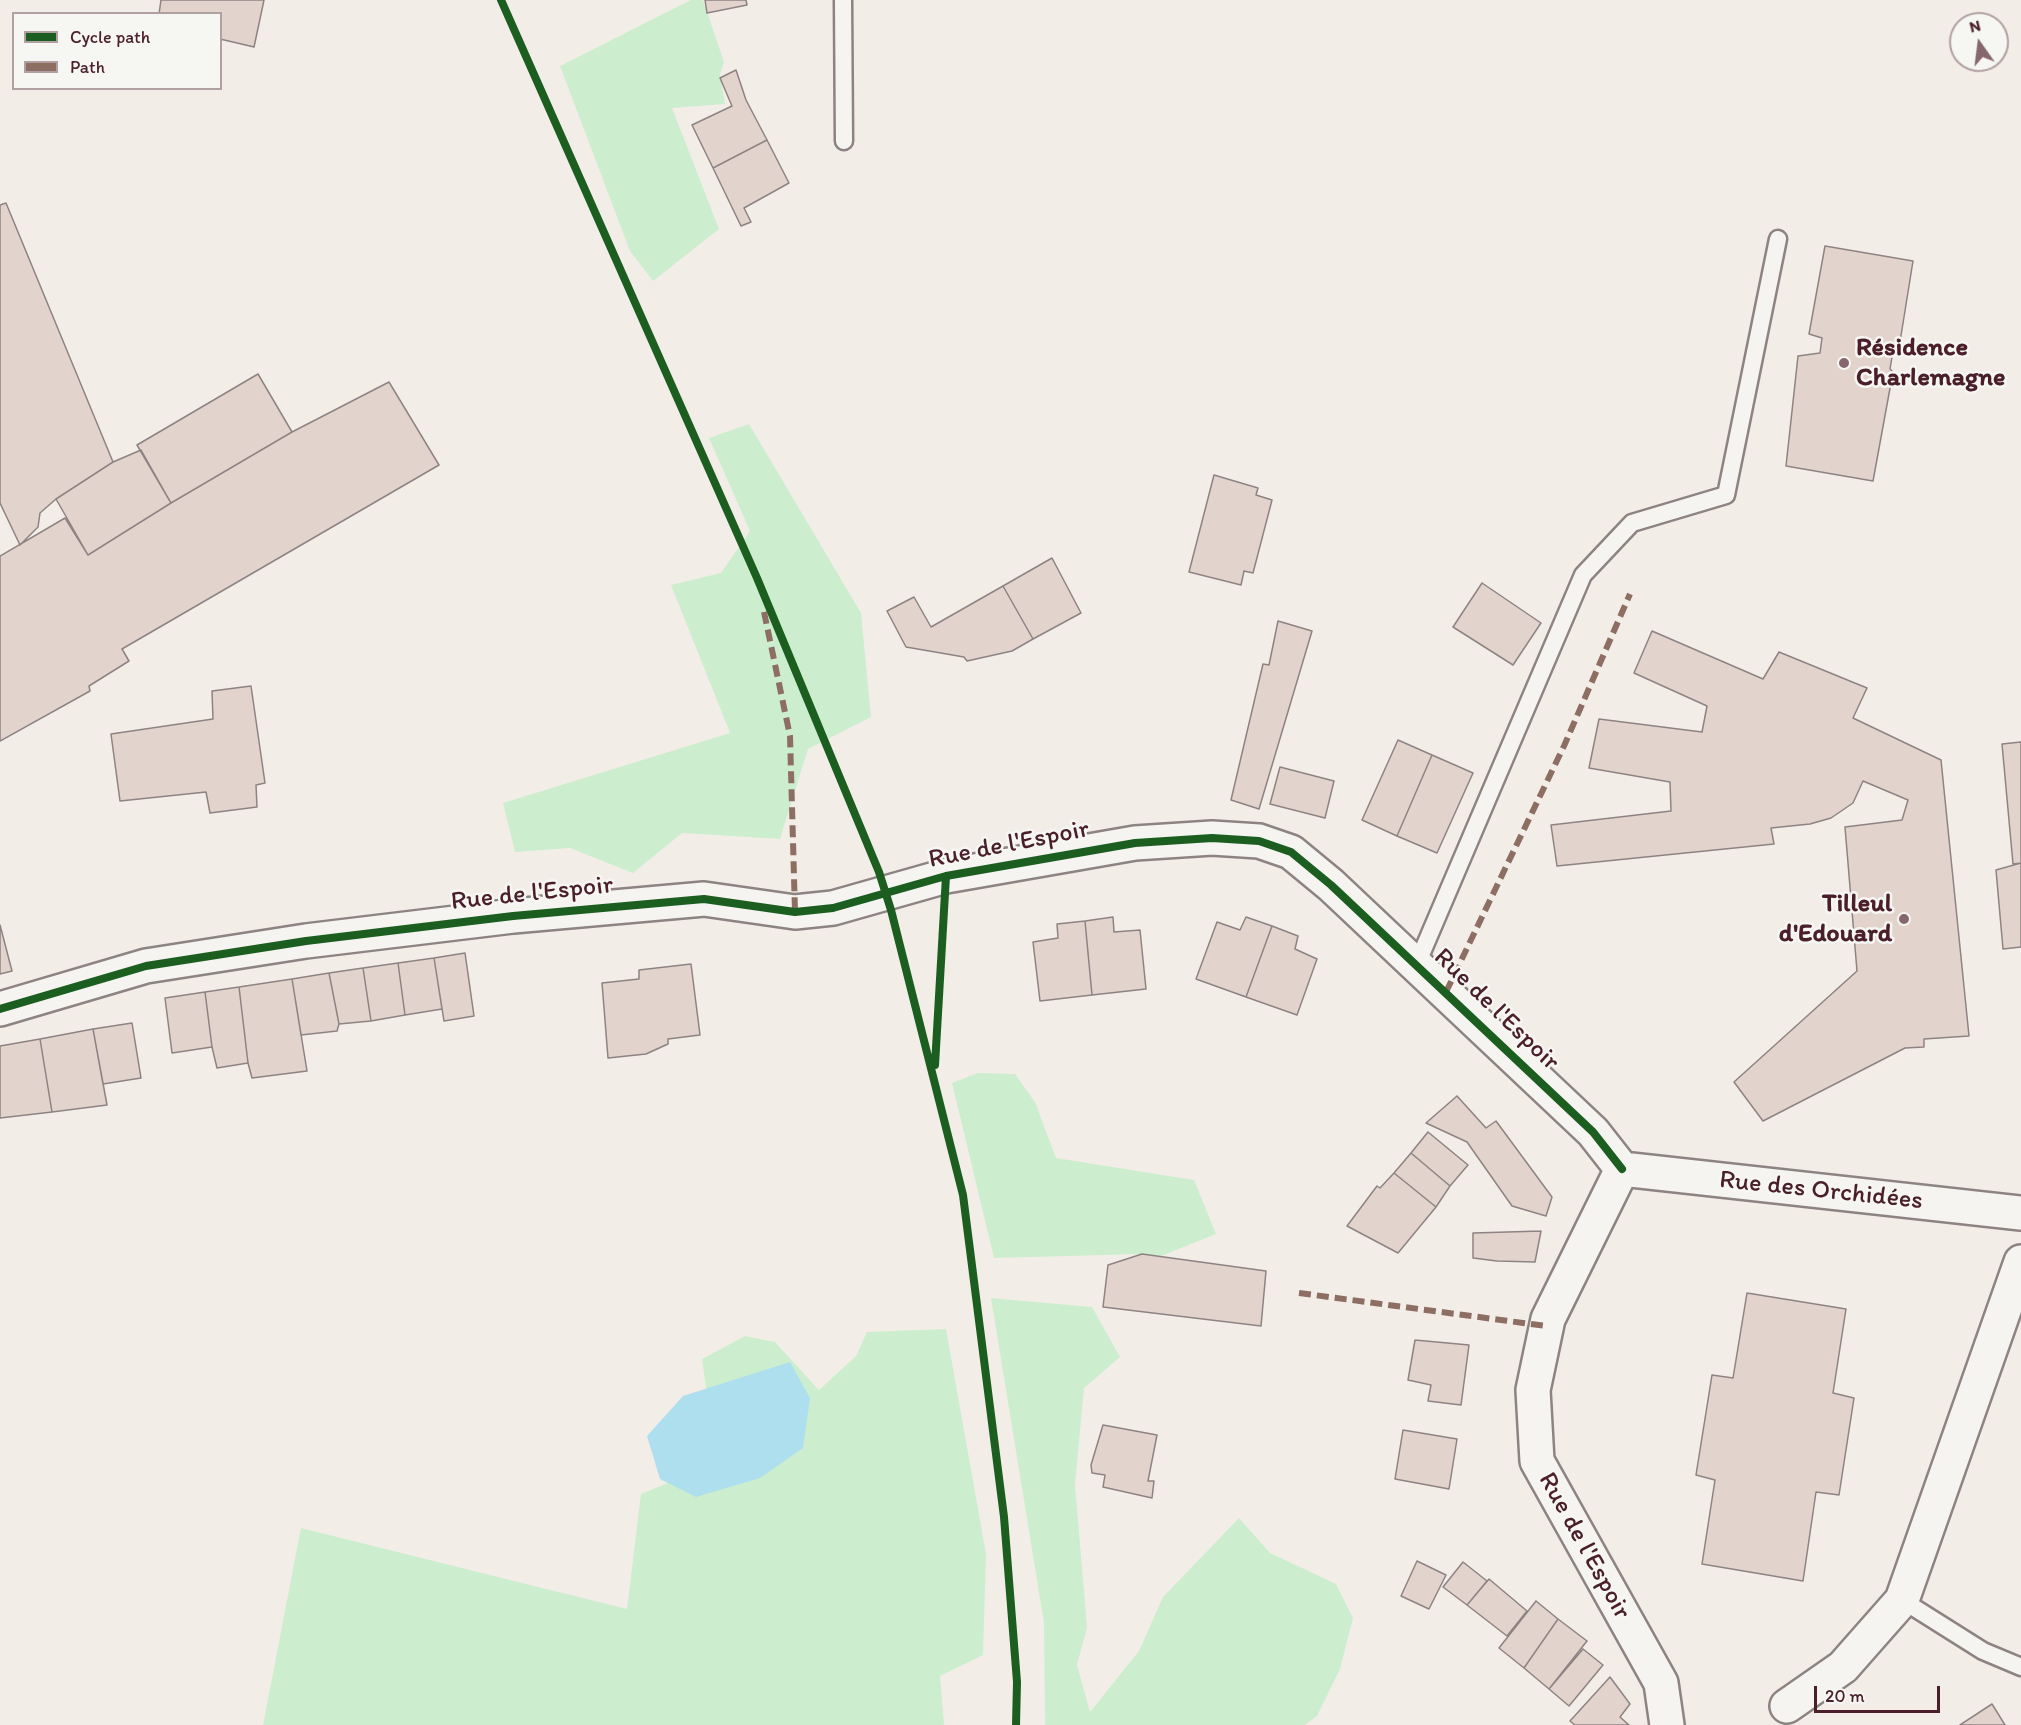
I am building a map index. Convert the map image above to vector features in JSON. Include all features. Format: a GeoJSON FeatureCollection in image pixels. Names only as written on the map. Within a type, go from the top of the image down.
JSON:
{"type":"FeatureCollection","features":[{"type":"Feature","properties":{"kind":"street","name":"Rue de l'Espoir"},"geometry":{"type":"LineString","coordinates":[[0,1009],[146,966],[306,941],[513,916],[705,898],[795,912],[833,908],[946,876],[1135,843],[1212,838],[1259,841],[1291,852],[1331,885],[1417,964],[1593,1132],[1622,1169],[1548,1319],[1533,1390],[1537,1461],[1661,1683],[1667,1725]]}},
{"type":"Feature","properties":{"kind":"street","name":"Rue des Orchidées"},"geometry":{"type":"LineString","coordinates":[[1622,1169],[2021,1213]]}},
{"type":"Feature","properties":{"kind":"street"},"geometry":{"type":"LineString","coordinates":[[1787,1706],[1843,1667],[1902,1600],[2021,1262]]}},
{"type":"Feature","properties":{"kind":"lane"},"geometry":{"type":"LineString","coordinates":[[843,0],[844,141]]}},
{"type":"Feature","properties":{"kind":"lane"},"geometry":{"type":"LineString","coordinates":[[1417,964],[1583,575],[1632,524],[1726,495],[1778,239]]}},
{"type":"Feature","properties":{"kind":"lane"},"geometry":{"type":"LineString","coordinates":[[1902,1600],[1983,1651],[2021,1667]]}},
{"type":"Feature","properties":{"kind":"green space"},"geometry":{"type":"Polygon","coordinates":[[[691,0],[703,0],[724,62],[720,74],[725,104],[672,108],[719,229],[653,281],[630,251],[560,66],[691,0]]]}},
{"type":"Feature","properties":{"kind":"green space"},"geometry":{"type":"Polygon","coordinates":[[[749,424],[861,613],[871,717],[808,749],[780,839],[682,833],[633,873],[570,848],[515,852],[503,803],[730,733],[671,585],[721,573],[750,531],[709,438],[749,424]]]}},
{"type":"Feature","properties":{"kind":"green space"},"geometry":{"type":"Polygon","coordinates":[[[978,1073],[1015,1074],[1035,1102],[1056,1158],[1194,1180],[1216,1234],[1161,1256],[1142,1254],[994,1258],[952,1083],[978,1073]]]}},
{"type":"Feature","properties":{"kind":"green space"},"geometry":{"type":"Polygon","coordinates":[[[991,1298],[1092,1307],[1120,1357],[1084,1388],[1075,1485],[1087,1627],[1077,1665],[1090,1712],[1139,1651],[1163,1597],[1239,1518],[1270,1553],[1336,1584],[1353,1618],[1340,1669],[1317,1716],[1305,1725],[1045,1725],[1044,1623],[991,1298]]]}},
{"type":"Feature","properties":{"kind":"green space"},"geometry":{"type":"Polygon","coordinates":[[[946,1329],[986,1554],[983,1655],[940,1676],[944,1725],[263,1725],[301,1528],[627,1609],[641,1494],[699,1470],[713,1437],[702,1359],[745,1336],[775,1342],[819,1390],[856,1356],[867,1332],[946,1329]]]}},
{"type":"Feature","properties":{"kind":"water"},"geometry":{"type":"Polygon","coordinates":[[[790,1362],[810,1398],[803,1448],[760,1478],[696,1497],[660,1479],[647,1436],[683,1396],[790,1362]]]}},
{"type":"Feature","properties":{"kind":"building"},"geometry":{"type":"Polygon","coordinates":[[[161,0],[264,0],[254,47],[222,39],[222,12],[159,12],[161,0]]]}},
{"type":"Feature","properties":{"kind":"building"},"geometry":{"type":"Polygon","coordinates":[[[705,0],[746,0],[747,5],[707,13],[705,0]]]}},
{"type":"Feature","properties":{"kind":"building"},"geometry":{"type":"Polygon","coordinates":[[[736,70],[746,100],[767,140],[713,168],[692,125],[732,106],[720,78],[736,70]]]}},
{"type":"Feature","properties":{"kind":"building"},"geometry":{"type":"Polygon","coordinates":[[[767,140],[789,183],[744,208],[751,222],[741,226],[713,168],[767,140]]]}},
{"type":"Feature","properties":{"kind":"building"},"geometry":{"type":"Polygon","coordinates":[[[6,203],[113,462],[56,499],[40,513],[38,527],[20,545],[0,503],[0,205],[6,203]]]}},
{"type":"Feature","properties":{"kind":"building","name":"Résidence Charlemagne"},"geometry":{"type":"Polygon","coordinates":[[[1825,246],[1913,261],[1899,348],[1893,351],[1890,369],[1893,372],[1873,481],[1786,466],[1798,356],[1820,353],[1822,338],[1809,334],[1825,246]]]}},
{"type":"Feature","properties":{"kind":"building"},"geometry":{"type":"Polygon","coordinates":[[[258,374],[292,432],[171,503],[137,445],[258,374]]]}},
{"type":"Feature","properties":{"kind":"building"},"geometry":{"type":"Polygon","coordinates":[[[389,382],[439,465],[122,649],[129,661],[89,686],[90,691],[0,741],[0,556],[65,518],[88,555],[292,432],[389,382]]]}},
{"type":"Feature","properties":{"kind":"building"},"geometry":{"type":"Polygon","coordinates":[[[141,450],[171,503],[88,555],[56,499],[113,462],[141,450]]]}},
{"type":"Feature","properties":{"kind":"building"},"geometry":{"type":"Polygon","coordinates":[[[1214,475],[1258,488],[1256,495],[1272,500],[1253,573],[1244,571],[1241,585],[1189,572],[1214,475]]]}},
{"type":"Feature","properties":{"kind":"building"},"geometry":{"type":"Polygon","coordinates":[[[1052,558],[1081,613],[1033,639],[1003,586],[1052,558]]]}},
{"type":"Feature","properties":{"kind":"building"},"geometry":{"type":"Polygon","coordinates":[[[1482,583],[1541,623],[1513,665],[1453,627],[1482,583]]]}},
{"type":"Feature","properties":{"kind":"building"},"geometry":{"type":"Polygon","coordinates":[[[1003,586],[1033,639],[1012,651],[967,661],[964,657],[906,647],[887,611],[914,597],[931,627],[1003,586]]]}},
{"type":"Feature","properties":{"kind":"building"},"geometry":{"type":"Polygon","coordinates":[[[1278,621],[1312,631],[1259,809],[1231,800],[1263,664],[1269,665],[1278,621]]]}},
{"type":"Feature","properties":{"kind":"building","name":"Tilleul d'Edouard"},"geometry":{"type":"Polygon","coordinates":[[[1652,631],[1763,679],[1779,652],[1867,688],[1853,718],[1941,760],[1969,1036],[1924,1039],[1924,1047],[1905,1048],[1763,1121],[1734,1082],[1857,971],[1845,827],[1902,820],[1908,800],[1863,781],[1853,803],[1831,818],[1810,824],[1771,828],[1774,844],[1557,866],[1551,825],[1671,811],[1670,782],[1589,768],[1599,719],[1702,732],[1707,706],[1634,673],[1652,631]]]}},
{"type":"Feature","properties":{"kind":"building"},"geometry":{"type":"Polygon","coordinates":[[[251,686],[265,783],[256,785],[257,807],[210,813],[206,792],[120,801],[111,734],[213,719],[212,691],[251,686]]]}},
{"type":"Feature","properties":{"kind":"building"},"geometry":{"type":"Polygon","coordinates":[[[1398,740],[1432,755],[1397,836],[1362,820],[1398,740]]]}},
{"type":"Feature","properties":{"kind":"building"},"geometry":{"type":"Polygon","coordinates":[[[2021,742],[2021,863],[2013,864],[2002,744],[2021,742]]]}},
{"type":"Feature","properties":{"kind":"building"},"geometry":{"type":"Polygon","coordinates":[[[1432,755],[1473,773],[1437,853],[1397,836],[1432,755]]]}},
{"type":"Feature","properties":{"kind":"building"},"geometry":{"type":"Polygon","coordinates":[[[1280,767],[1334,781],[1325,818],[1270,804],[1280,767]]]}},
{"type":"Feature","properties":{"kind":"building"},"geometry":{"type":"Polygon","coordinates":[[[2021,863],[2021,947],[2003,949],[1996,870],[2021,863]]]}},
{"type":"Feature","properties":{"kind":"building"},"geometry":{"type":"Polygon","coordinates":[[[1113,917],[1114,932],[1140,930],[1146,989],[1092,995],[1085,921],[1113,917]]]}},
{"type":"Feature","properties":{"kind":"building"},"geometry":{"type":"Polygon","coordinates":[[[1246,917],[1272,926],[1246,997],[1196,979],[1217,922],[1240,930],[1246,917]]]}},
{"type":"Feature","properties":{"kind":"building"},"geometry":{"type":"Polygon","coordinates":[[[1085,921],[1092,995],[1040,1001],[1033,942],[1058,938],[1057,924],[1085,921]]]}},
{"type":"Feature","properties":{"kind":"building"},"geometry":{"type":"Polygon","coordinates":[[[0,925],[12,971],[0,974],[0,925]]]}},
{"type":"Feature","properties":{"kind":"building"},"geometry":{"type":"Polygon","coordinates":[[[1272,926],[1298,936],[1295,949],[1317,959],[1297,1015],[1246,997],[1272,926]]]}},
{"type":"Feature","properties":{"kind":"building"},"geometry":{"type":"Polygon","coordinates":[[[465,953],[474,1016],[444,1021],[434,958],[465,953]]]}},
{"type":"Feature","properties":{"kind":"building"},"geometry":{"type":"Polygon","coordinates":[[[434,958],[442,1009],[405,1015],[398,963],[434,958]]]}},
{"type":"Feature","properties":{"kind":"building"},"geometry":{"type":"Polygon","coordinates":[[[398,963],[405,1015],[371,1021],[363,968],[398,963]]]}},
{"type":"Feature","properties":{"kind":"building"},"geometry":{"type":"Polygon","coordinates":[[[691,964],[700,1035],[668,1039],[668,1044],[646,1054],[608,1058],[602,983],[639,979],[639,970],[691,964]]]}},
{"type":"Feature","properties":{"kind":"building"},"geometry":{"type":"Polygon","coordinates":[[[363,968],[371,1021],[339,1024],[329,973],[363,968]]]}},
{"type":"Feature","properties":{"kind":"building"},"geometry":{"type":"Polygon","coordinates":[[[329,973],[339,1024],[337,1031],[301,1035],[292,979],[329,973]]]}},
{"type":"Feature","properties":{"kind":"building"},"geometry":{"type":"Polygon","coordinates":[[[292,979],[307,1071],[252,1078],[248,1063],[239,987],[292,979]]]}},
{"type":"Feature","properties":{"kind":"building"},"geometry":{"type":"Polygon","coordinates":[[[239,987],[248,1063],[217,1068],[205,992],[239,987]]]}},
{"type":"Feature","properties":{"kind":"building"},"geometry":{"type":"Polygon","coordinates":[[[205,992],[212,1047],[172,1053],[165,998],[205,992]]]}},
{"type":"Feature","properties":{"kind":"building"},"geometry":{"type":"Polygon","coordinates":[[[132,1023],[141,1078],[103,1084],[93,1029],[132,1023]]]}},
{"type":"Feature","properties":{"kind":"building"},"geometry":{"type":"Polygon","coordinates":[[[93,1029],[107,1105],[52,1112],[40,1039],[93,1029]]]}},
{"type":"Feature","properties":{"kind":"building"},"geometry":{"type":"Polygon","coordinates":[[[40,1039],[52,1112],[0,1118],[0,1046],[40,1039]]]}},
{"type":"Feature","properties":{"kind":"building"},"geometry":{"type":"Polygon","coordinates":[[[1457,1096],[1486,1128],[1496,1121],[1552,1197],[1546,1216],[1512,1206],[1467,1142],[1426,1123],[1457,1096]]]}},
{"type":"Feature","properties":{"kind":"building"},"geometry":{"type":"Polygon","coordinates":[[[1428,1132],[1468,1165],[1450,1186],[1411,1153],[1428,1132]]]}},
{"type":"Feature","properties":{"kind":"building"},"geometry":{"type":"Polygon","coordinates":[[[1411,1153],[1450,1186],[1436,1207],[1394,1173],[1411,1153]]]}},
{"type":"Feature","properties":{"kind":"building"},"geometry":{"type":"Polygon","coordinates":[[[1394,1173],[1436,1207],[1398,1253],[1347,1226],[1377,1186],[1380,1188],[1394,1173]]]}},
{"type":"Feature","properties":{"kind":"building"},"geometry":{"type":"Polygon","coordinates":[[[1541,1231],[1535,1262],[1473,1258],[1473,1233],[1541,1231]]]}},
{"type":"Feature","properties":{"kind":"building"},"geometry":{"type":"Polygon","coordinates":[[[1142,1254],[1266,1271],[1261,1326],[1103,1307],[1108,1265],[1142,1254]]]}},
{"type":"Feature","properties":{"kind":"building"},"geometry":{"type":"Polygon","coordinates":[[[1747,1293],[1846,1309],[1833,1393],[1854,1398],[1839,1495],[1816,1492],[1803,1581],[1702,1564],[1715,1480],[1696,1475],[1712,1375],[1733,1378],[1747,1293]]]}},
{"type":"Feature","properties":{"kind":"building"},"geometry":{"type":"Polygon","coordinates":[[[1415,1340],[1469,1345],[1461,1405],[1428,1401],[1431,1385],[1408,1380],[1415,1340]]]}},
{"type":"Feature","properties":{"kind":"building"},"geometry":{"type":"Polygon","coordinates":[[[1103,1425],[1157,1435],[1148,1481],[1154,1481],[1152,1498],[1103,1487],[1105,1475],[1092,1473],[1091,1465],[1103,1425]]]}},
{"type":"Feature","properties":{"kind":"building"},"geometry":{"type":"Polygon","coordinates":[[[1403,1430],[1457,1439],[1449,1489],[1395,1479],[1403,1430]]]}},
{"type":"Feature","properties":{"kind":"building"},"geometry":{"type":"Polygon","coordinates":[[[1417,1561],[1446,1575],[1429,1609],[1401,1596],[1417,1561]]]}},
{"type":"Feature","properties":{"kind":"building"},"geometry":{"type":"Polygon","coordinates":[[[1463,1562],[1487,1581],[1467,1605],[1443,1587],[1463,1562]]]}},
{"type":"Feature","properties":{"kind":"building"},"geometry":{"type":"Polygon","coordinates":[[[1489,1579],[1527,1611],[1507,1636],[1467,1605],[1489,1579]]]}},
{"type":"Feature","properties":{"kind":"building"},"geometry":{"type":"Polygon","coordinates":[[[1536,1601],[1558,1619],[1524,1668],[1499,1648],[1536,1601]]]}},
{"type":"Feature","properties":{"kind":"building"},"geometry":{"type":"Polygon","coordinates":[[[1558,1619],[1587,1641],[1549,1689],[1524,1668],[1558,1619]]]}},
{"type":"Feature","properties":{"kind":"building"},"geometry":{"type":"Polygon","coordinates":[[[1583,1649],[1603,1665],[1569,1706],[1549,1689],[1583,1649]]]}},
{"type":"Feature","properties":{"kind":"building"},"geometry":{"type":"Polygon","coordinates":[[[1610,1677],[1630,1704],[1620,1717],[1629,1725],[1575,1725],[1570,1721],[1610,1677]]]}},
{"type":"Feature","properties":{"kind":"building"},"geometry":{"type":"Polygon","coordinates":[[[1992,1704],[2005,1725],[1960,1725],[1992,1704]]]}},
{"type":"Feature","properties":{"kind":"marked path"},"geometry":{"type":"LineString","coordinates":[[1446,992],[1564,746],[1630,594]]}},
{"type":"Feature","properties":{"kind":"marked path"},"geometry":{"type":"LineString","coordinates":[[764,612],[790,736],[795,912]]}},
{"type":"Feature","properties":{"kind":"marked path"},"geometry":{"type":"LineString","coordinates":[[1299,1293],[1546,1326]]}},
{"type":"Feature","properties":{"kind":"cycle path"},"geometry":{"type":"LineString","coordinates":[[501,0],[757,578],[879,872],[891,910],[963,1195],[1004,1517],[1017,1682],[1016,1725]]}},
{"type":"Feature","properties":{"kind":"cycle path"},"geometry":{"type":"LineString","coordinates":[[0,1009],[146,966],[306,941],[513,916],[704,899],[795,912],[833,908],[946,876],[1135,843],[1212,838],[1259,841],[1291,852],[1331,885],[1593,1132],[1622,1169]]}},
{"type":"Feature","properties":{"kind":"cycle path"},"geometry":{"type":"LineString","coordinates":[[935,1065],[946,876]]}},
{"type":"Feature","properties":{"kind":"place","name":"Résidence Charlemagne"},"geometry":{"type":"Point","coordinates":[1844,363]}},
{"type":"Feature","properties":{"kind":"place","name":"Tilleul d'Edouard"},"geometry":{"type":"Point","coordinates":[1904,919]}}]}
